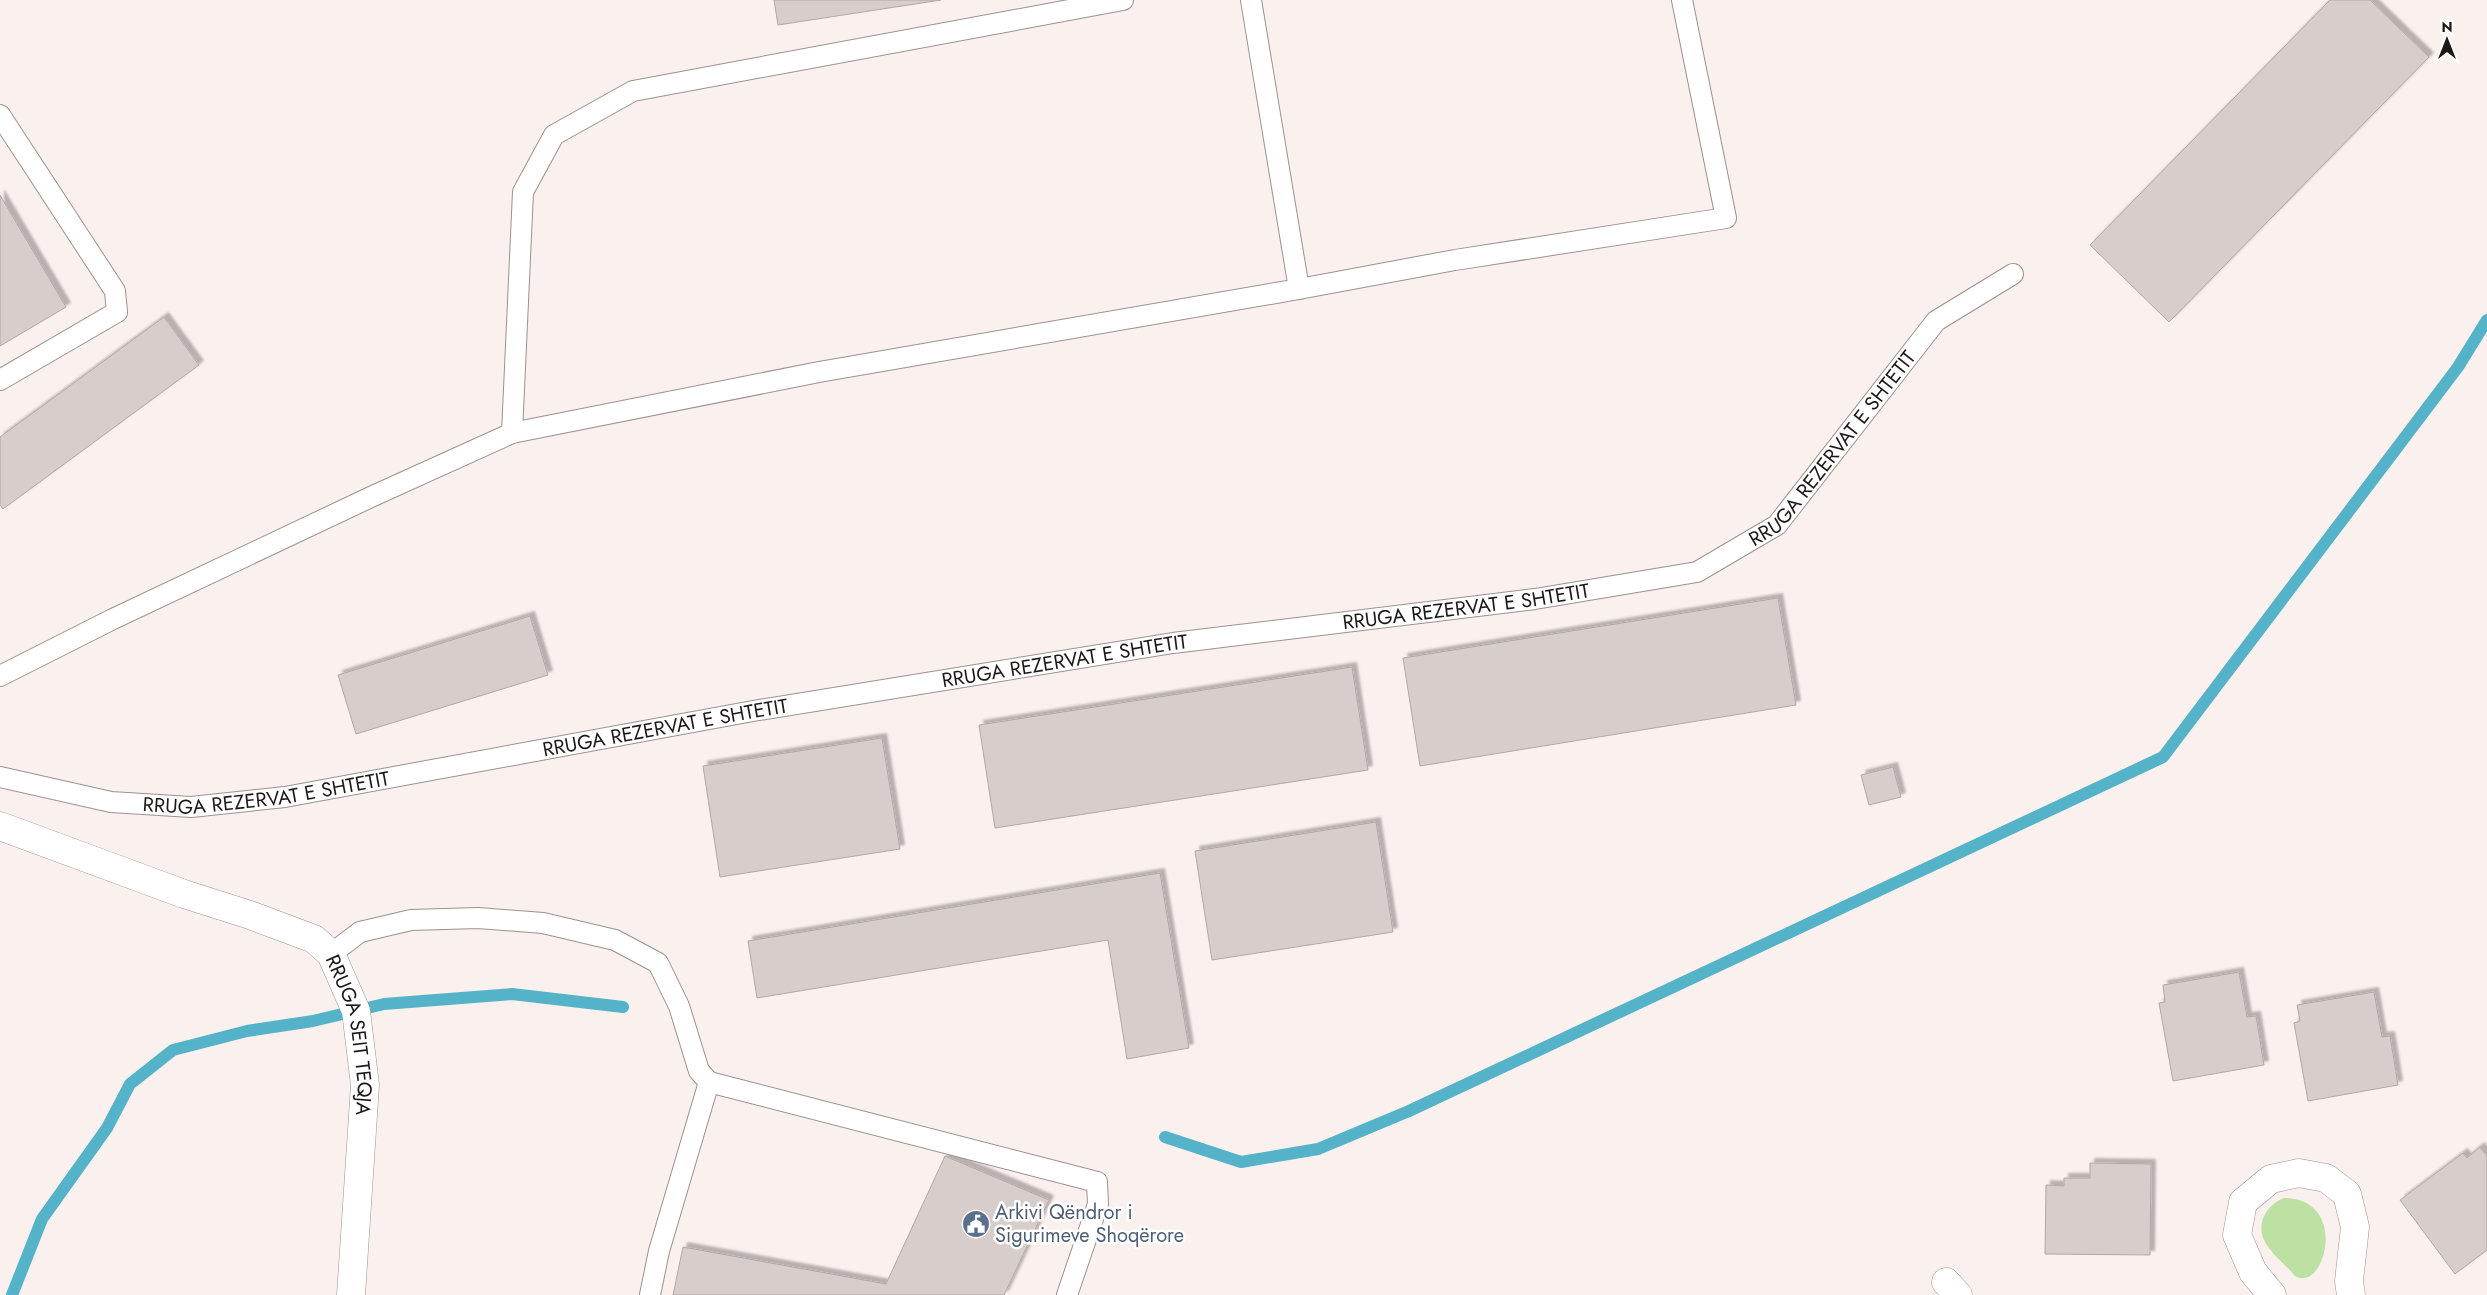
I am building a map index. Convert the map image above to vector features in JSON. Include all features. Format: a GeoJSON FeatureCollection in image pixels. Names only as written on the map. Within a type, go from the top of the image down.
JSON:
{"type":"FeatureCollection","features":[{"type":"Feature","properties":{"kind":"street","name":"RRUGA SEIT TEQJA"},"geometry":{"type":"LineString","coordinates":[[0,826],[184,894],[314,938],[334,961],[356,1011],[365,1085],[351,1295]]}},
{"type":"Feature","properties":{"kind":"street"},"geometry":{"type":"LineString","coordinates":[[2272,1295],[2253,1272],[2237,1235],[2243,1202],[2271,1179],[2299,1173],[2326,1178],[2347,1194],[2355,1227],[2349,1281],[2351,1295]]}},
{"type":"Feature","properties":{"kind":"lane"},"geometry":{"type":"LineString","coordinates":[[512,433],[523,192],[554,135],[633,91],[1123,0]]}},
{"type":"Feature","properties":{"kind":"lane"},"geometry":{"type":"LineString","coordinates":[[1251,0],[1299,290]]}},
{"type":"Feature","properties":{"kind":"lane"},"geometry":{"type":"LineString","coordinates":[[0,676],[122,615],[346,508],[512,433],[819,372],[1299,290],[1455,260],[1726,218],[1682,0]]}},
{"type":"Feature","properties":{"kind":"lane"},"geometry":{"type":"LineString","coordinates":[[0,115],[115,292],[117,312],[0,380]]}},
{"type":"Feature","properties":{"kind":"lane","name":"RRUGA REZERVAT E SHTETIT"},"geometry":{"type":"LineString","coordinates":[[0,777],[121,802],[191,807],[285,798],[753,711],[1163,645],[1535,599],[1698,572],[1777,526],[1936,321],[2013,274]]}},
{"type":"Feature","properties":{"kind":"lane"},"geometry":{"type":"LineString","coordinates":[[334,961],[360,932],[411,920],[478,918],[543,923],[615,940],[658,963],[679,1006],[699,1071],[709,1082],[1097,1182],[1098,1204],[1067,1295]]}},
{"type":"Feature","properties":{"kind":"lane"},"geometry":{"type":"LineString","coordinates":[[650,1295],[659,1250],[709,1082]]}},
{"type":"Feature","properties":{"kind":"green space"},"geometry":{"type":"Polygon","coordinates":[[[2284,1198],[2305,1202],[2318,1213],[2324,1227],[2326,1244],[2322,1259],[2315,1271],[2306,1278],[2295,1276],[2270,1250],[2262,1233],[2265,1214],[2273,1205],[2284,1198]]]}},
{"type":"Feature","properties":{"kind":"building"},"geometry":{"type":"Polygon","coordinates":[[[774,0],[941,0],[778,25],[774,0]]]}},
{"type":"Feature","properties":{"kind":"building"},"geometry":{"type":"Polygon","coordinates":[[[2330,0],[2370,0],[2429,57],[2169,322],[2090,245],[2330,0]]]}},
{"type":"Feature","properties":{"kind":"building"},"geometry":{"type":"Polygon","coordinates":[[[0,195],[66,307],[0,346],[0,195]]]}},
{"type":"Feature","properties":{"kind":"building"},"geometry":{"type":"Polygon","coordinates":[[[164,317],[199,365],[3,509],[0,505],[0,437],[164,317]]]}},
{"type":"Feature","properties":{"kind":"building"},"geometry":{"type":"Polygon","coordinates":[[[1778,598],[1796,705],[1420,766],[1403,658],[1778,598]]]}},
{"type":"Feature","properties":{"kind":"building"},"geometry":{"type":"Polygon","coordinates":[[[530,616],[548,675],[356,734],[338,675],[530,616]]]}},
{"type":"Feature","properties":{"kind":"building"},"geometry":{"type":"Polygon","coordinates":[[[1352,667],[1368,770],[995,828],[979,725],[1352,667]]]}},
{"type":"Feature","properties":{"kind":"building"},"geometry":{"type":"Polygon","coordinates":[[[882,738],[900,849],[720,877],[703,766],[882,738]]]}},
{"type":"Feature","properties":{"kind":"building"},"geometry":{"type":"Polygon","coordinates":[[[1893,767],[1901,797],[1869,805],[1861,775],[1893,767]]]}},
{"type":"Feature","properties":{"kind":"building"},"geometry":{"type":"Polygon","coordinates":[[[1376,822],[1393,932],[1212,960],[1195,851],[1376,822]]]}},
{"type":"Feature","properties":{"kind":"building"},"geometry":{"type":"Polygon","coordinates":[[[1160,873],[1189,1048],[1127,1059],[1108,940],[757,998],[748,941],[1160,873]]]}},
{"type":"Feature","properties":{"kind":"building"},"geometry":{"type":"Polygon","coordinates":[[[2239,972],[2247,1017],[2256,1016],[2264,1065],[2173,1081],[2159,1003],[2165,1002],[2163,985],[2239,972]]]}},
{"type":"Feature","properties":{"kind":"building"},"geometry":{"type":"Polygon","coordinates":[[[2374,992],[2382,1037],[2390,1036],[2398,1085],[2308,1101],[2294,1023],[2300,1021],[2297,1005],[2374,992]]]}},
{"type":"Feature","properties":{"kind":"building"},"geometry":{"type":"Polygon","coordinates":[[[2480,1147],[2487,1156],[2487,1250],[2455,1274],[2400,1200],[2463,1153],[2467,1158],[2480,1147]]]}},
{"type":"Feature","properties":{"kind":"building","name":"Arkivi Qëndror i Sigurimeve Shoqërore"},"geometry":{"type":"Polygon","coordinates":[[[945,1156],[1049,1200],[1004,1295],[673,1295],[683,1247],[886,1284],[945,1156]]]}},
{"type":"Feature","properties":{"kind":"building"},"geometry":{"type":"Polygon","coordinates":[[[2090,1163],[2151,1164],[2150,1255],[2045,1254],[2046,1185],[2064,1186],[2064,1178],[2090,1178],[2090,1163]]]}},
{"type":"Feature","properties":{"kind":"waterway"},"geometry":{"type":"LineString","coordinates":[[1165,1137],[1241,1162],[1318,1149],[1409,1111],[2163,757],[2458,367],[2487,320]]}},
{"type":"Feature","properties":{"kind":"waterway"},"geometry":{"type":"LineString","coordinates":[[12,1295],[42,1219],[107,1128],[130,1084],[173,1050],[247,1031],[313,1021],[384,1004],[512,994],[623,1007]]}},
{"type":"Feature","properties":{"kind":"place","name":"Arkivi Qëndror i Sigurimeve Shoqërore"},"geometry":{"type":"Point","coordinates":[976,1224]}}]}
